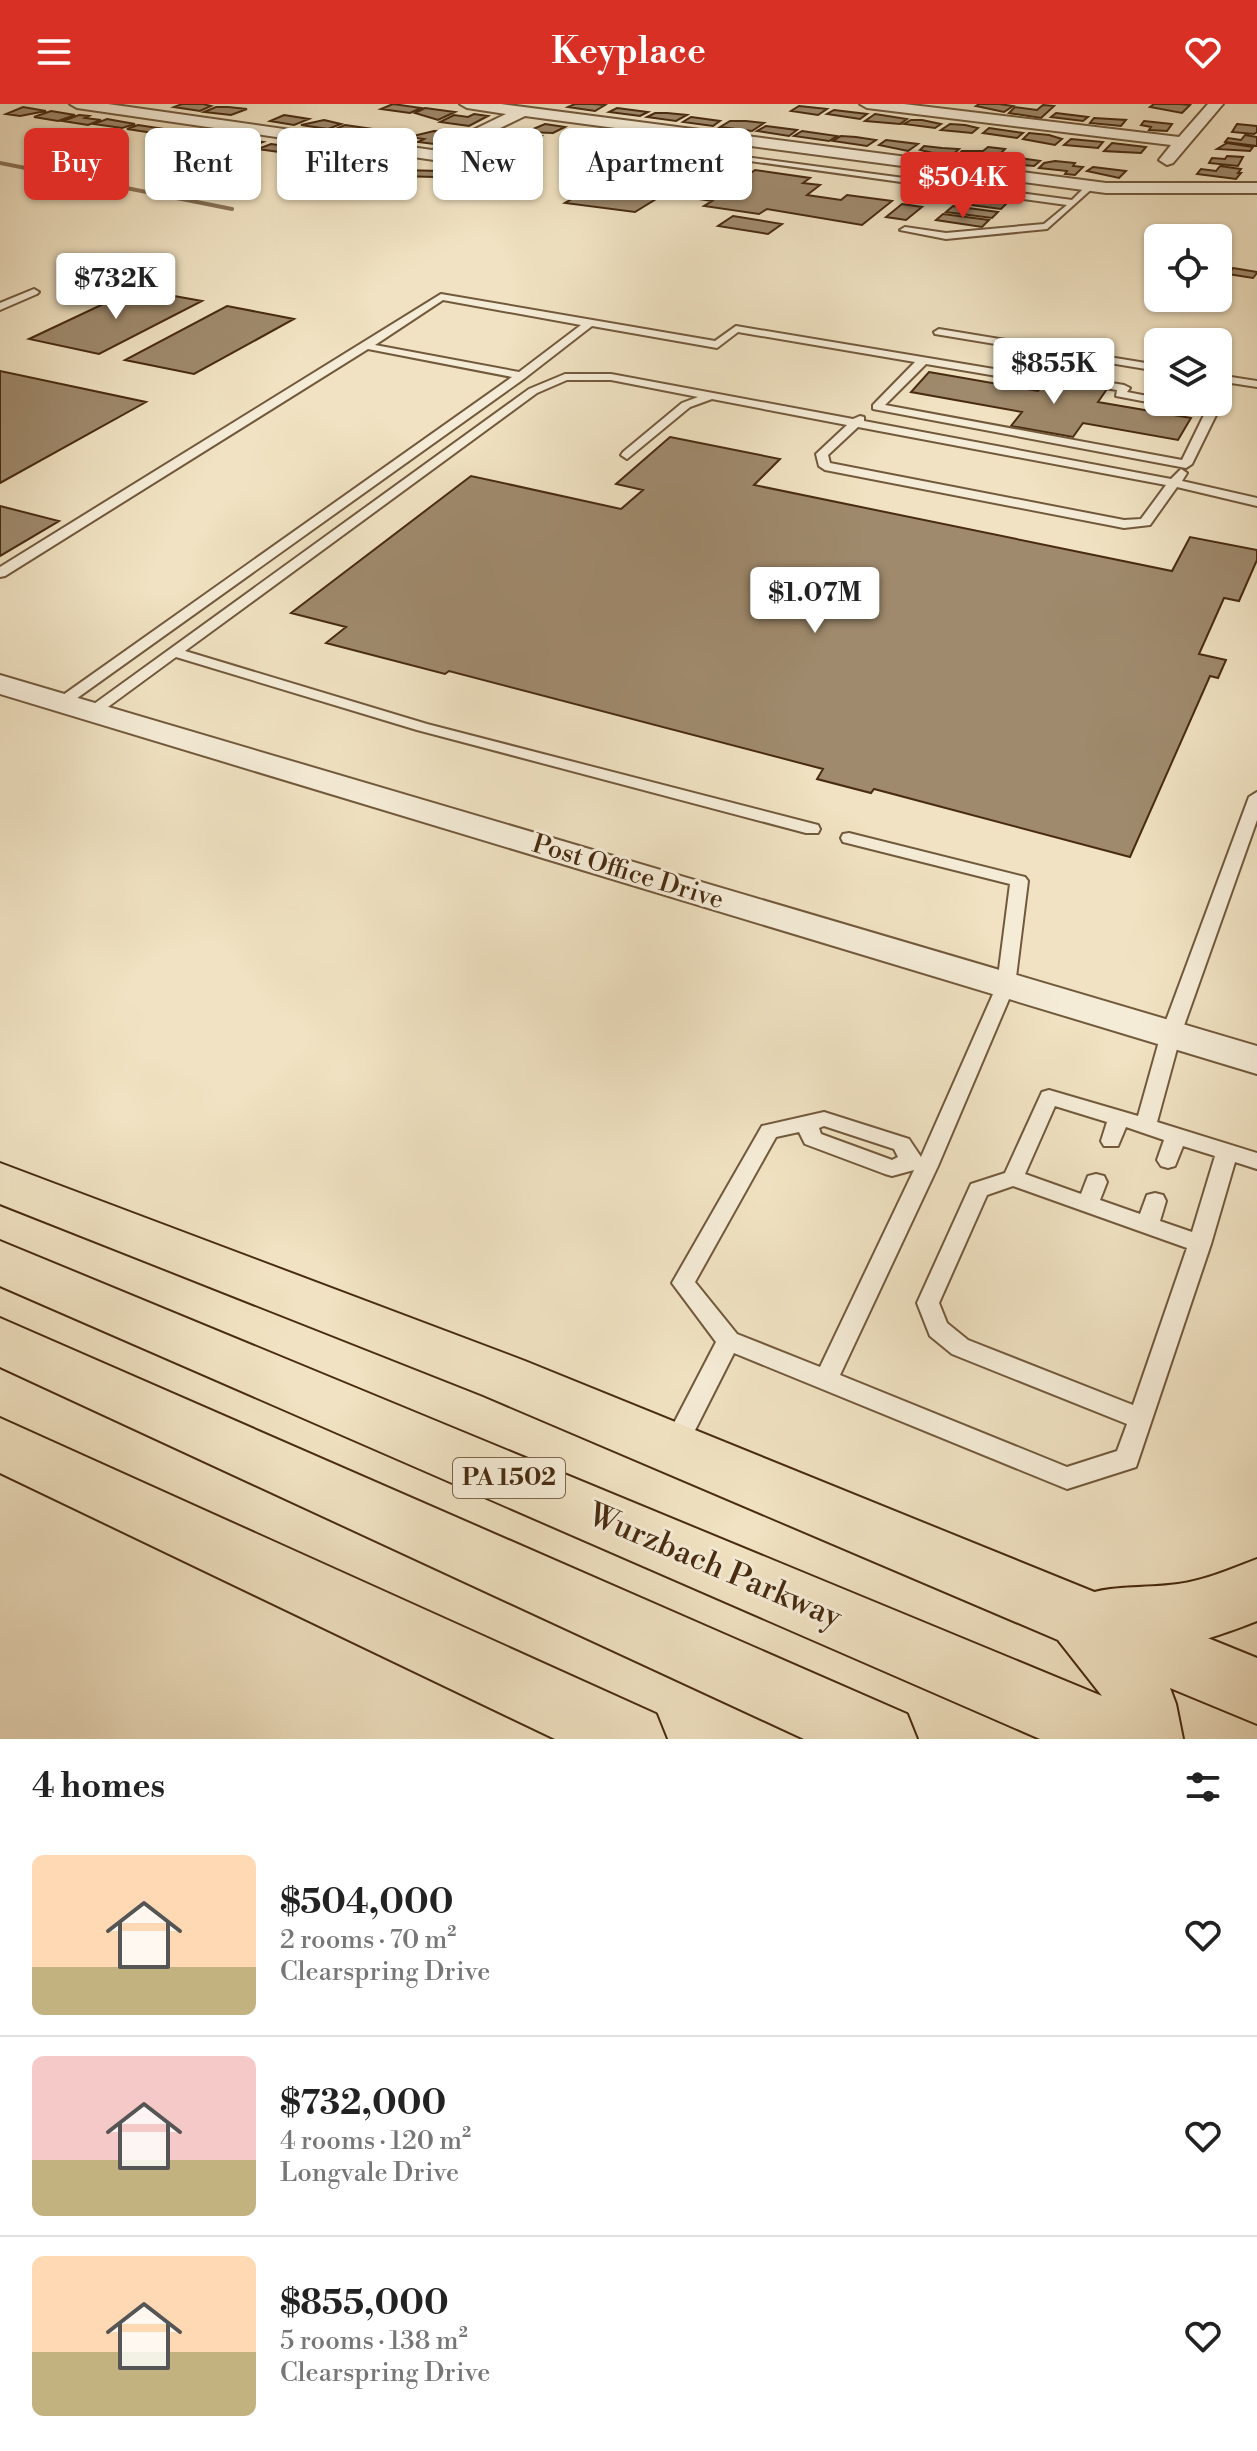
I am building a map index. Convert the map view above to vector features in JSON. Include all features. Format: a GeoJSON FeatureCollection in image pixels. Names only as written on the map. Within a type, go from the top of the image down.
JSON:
{"type":"FeatureCollection","features":[{"type":"Feature","properties":{"kind":"main road"},"geometry":{"type":"LineString","coordinates":[[0,1183],[504,1378],[1257,1691]]}},
{"type":"Feature","properties":{"kind":"main road","name":"Wurzbach Parkway"},"geometry":{"type":"LineString","coordinates":[[0,1262],[1121,1739]]}},
{"type":"Feature","properties":{"kind":"main road"},"geometry":{"type":"LineString","coordinates":[[0,1341],[882,1739]]}},
{"type":"Feature","properties":{"kind":"main road"},"geometry":{"type":"LineString","coordinates":[[0,1444],[631,1739]]}},
{"type":"Feature","properties":{"kind":"main road"},"geometry":{"type":"LineString","coordinates":[[1078,1619],[1169,1619],[1218,1608],[1257,1589]]}},
{"type":"Feature","properties":{"kind":"main road"},"geometry":{"type":"LineString","coordinates":[[1078,1619],[1120,1663],[1139,1691],[1147,1714],[1148,1739]]}},
{"type":"Feature","properties":{"kind":"street"},"geometry":{"type":"LineString","coordinates":[[77,104],[434,155],[523,111]]}},
{"type":"Feature","properties":{"kind":"street"},"geometry":{"type":"LineString","coordinates":[[467,104],[649,128]]}},
{"type":"Feature","properties":{"kind":"street"},"geometry":{"type":"LineString","coordinates":[[867,104],[1183,142]]}},
{"type":"Feature","properties":{"kind":"street"},"geometry":{"type":"LineString","coordinates":[[1178,188],[1158,174],[1216,104]]}},
{"type":"Feature","properties":{"kind":"street"},"geometry":{"type":"LineString","coordinates":[[752,142],[1091,186],[1140,190],[1222,185],[1257,188]]}},
{"type":"Feature","properties":{"kind":"street","name":"Post Office Drive"},"geometry":{"type":"LineString","coordinates":[[0,684],[1257,1060]]}},
{"type":"Feature","properties":{"kind":"lane"},"geometry":{"type":"LineString","coordinates":[[752,160],[1074,203]]}},
{"type":"Feature","properties":{"kind":"lane"},"geometry":{"type":"LineString","coordinates":[[944,186],[963,169]]}},
{"type":"Feature","properties":{"kind":"lane"},"geometry":{"type":"LineString","coordinates":[[905,230],[946,236],[1047,226],[1091,186]]}},
{"type":"Feature","properties":{"kind":"lane"},"geometry":{"type":"LineString","coordinates":[[0,307],[34,292]]}},
{"type":"Feature","properties":{"kind":"lane"},"geometry":{"type":"LineString","coordinates":[[0,573],[441,297],[717,345],[736,329],[997,373],[1001,368],[1124,388],[1120,394],[1144,399]]}},
{"type":"Feature","properties":{"kind":"lane"},"geometry":{"type":"LineString","coordinates":[[76,707],[590,323]]}},
{"type":"Feature","properties":{"kind":"lane"},"geometry":{"type":"LineString","coordinates":[[939,332],[1144,366]]}},
{"type":"Feature","properties":{"kind":"lane"},"geometry":{"type":"LineString","coordinates":[[366,346],[521,376]]}},
{"type":"Feature","properties":{"kind":"lane"},"geometry":{"type":"LineString","coordinates":[[923,361],[877,407],[822,454],[825,466],[1124,524],[1145,522],[1175,483],[1210,416]]}},
{"type":"Feature","properties":{"kind":"lane"},"geometry":{"type":"LineString","coordinates":[[76,707],[174,652],[545,383],[565,377],[590,375],[710,396],[1175,483],[1257,502]]}},
{"type":"Feature","properties":{"kind":"lane"},"geometry":{"type":"LineString","coordinates":[[1232,380],[1257,384]]}},
{"type":"Feature","properties":{"kind":"lane"},"geometry":{"type":"LineString","coordinates":[[627,455],[686,405],[710,396]]}},
{"type":"Feature","properties":{"kind":"lane"},"geometry":{"type":"LineString","coordinates":[[877,407],[1186,464]]}},
{"type":"Feature","properties":{"kind":"lane"},"geometry":{"type":"LineString","coordinates":[[1195,487],[1257,494]]}},
{"type":"Feature","properties":{"kind":"lane"},"geometry":{"type":"LineString","coordinates":[[174,652],[422,727],[812,829]]}},
{"type":"Feature","properties":{"kind":"lane"},"geometry":{"type":"LineString","coordinates":[[1146,1126],[1171,1034],[1257,797]]}},
{"type":"Feature","properties":{"kind":"lane"},"geometry":{"type":"LineString","coordinates":[[826,1379],[918,1164],[1006,985],[1019,881],[849,838]]}},
{"type":"Feature","properties":{"kind":"lane"},"geometry":{"type":"LineString","coordinates":[[1013,1178],[1049,1097],[1257,1161]]}},
{"type":"Feature","properties":{"kind":"lane"},"geometry":{"type":"LineString","coordinates":[[1111,1141],[1118,1118]]}},
{"type":"Feature","properties":{"kind":"lane"},"geometry":{"type":"LineString","coordinates":[[918,1164],[892,1168],[812,1139],[807,1124],[769,1131],[683,1283],[729,1341],[1067,1478],[1127,1459],[1200,1244],[1227,1152]]}},
{"type":"Feature","properties":{"kind":"lane"},"geometry":{"type":"LineString","coordinates":[[1168,1160],[1176,1136]]}},
{"type":"Feature","properties":{"kind":"lane"},"geometry":{"type":"LineString","coordinates":[[1140,1418],[960,1347],[938,1329],[928,1303],[979,1190],[1013,1178],[1200,1244]]}},
{"type":"Feature","properties":{"kind":"lane"},"geometry":{"type":"LineString","coordinates":[[1088,1205],[1096,1182]]}},
{"type":"Feature","properties":{"kind":"lane"},"geometry":{"type":"LineString","coordinates":[[1147,1226],[1155,1201]]}},
{"type":"Feature","properties":{"kind":"lane"},"geometry":{"type":"LineString","coordinates":[[673,1449],[729,1341]]}},
{"type":"Feature","properties":{"kind":"building"},"geometry":{"type":"Polygon","coordinates":[[[182,104],[211,106],[200,111],[174,107],[182,104]]]}},
{"type":"Feature","properties":{"kind":"building"},"geometry":{"type":"Polygon","coordinates":[[[393,104],[421,108],[410,113],[381,109],[393,104]]]}},
{"type":"Feature","properties":{"kind":"building"},"geometry":{"type":"Polygon","coordinates":[[[575,104],[605,105],[595,111],[568,107],[575,104]]]}},
{"type":"Feature","properties":{"kind":"building"},"geometry":{"type":"Polygon","coordinates":[[[1154,104],[1190,105],[1182,113],[1150,107],[1154,104]]]}},
{"type":"Feature","properties":{"kind":"building"},"geometry":{"type":"Polygon","coordinates":[[[1043,105],[1054,106],[1041,118],[1009,113],[1015,107],[1037,110],[1043,105]]]}},
{"type":"Feature","properties":{"kind":"building"},"geometry":{"type":"Polygon","coordinates":[[[799,106],[827,109],[818,115],[791,111],[799,106]]]}},
{"type":"Feature","properties":{"kind":"building"},"geometry":{"type":"Polygon","coordinates":[[[976,106],[1013,106],[1004,112],[976,106]]]}},
{"type":"Feature","properties":{"kind":"building"},"geometry":{"type":"Polygon","coordinates":[[[23,107],[46,111],[20,116],[6,114],[23,107]]]}},
{"type":"Feature","properties":{"kind":"building"},"geometry":{"type":"Polygon","coordinates":[[[216,107],[247,109],[231,115],[204,112],[216,107]]]}},
{"type":"Feature","properties":{"kind":"building"},"geometry":{"type":"Polygon","coordinates":[[[425,108],[455,112],[438,120],[415,113],[425,108]]]}},
{"type":"Feature","properties":{"kind":"building"},"geometry":{"type":"Polygon","coordinates":[[[617,108],[648,112],[640,116],[609,112],[617,108]]]}},
{"type":"Feature","properties":{"kind":"building"},"geometry":{"type":"Polygon","coordinates":[[[834,110],[867,114],[860,119],[827,114],[834,110]]]}},
{"type":"Feature","properties":{"kind":"building"},"geometry":{"type":"Polygon","coordinates":[[[51,111],[75,115],[58,121],[34,117],[51,111]]]}},
{"type":"Feature","properties":{"kind":"building"},"geometry":{"type":"Polygon","coordinates":[[[655,113],[687,115],[676,121],[647,117],[655,113]]]}},
{"type":"Feature","properties":{"kind":"building"},"geometry":{"type":"Polygon","coordinates":[[[1056,113],[1088,117],[1083,121],[1051,117],[1056,113]]]}},
{"type":"Feature","properties":{"kind":"building"},"geometry":{"type":"Polygon","coordinates":[[[474,114],[488,116],[469,126],[440,122],[454,115],[468,117],[474,114]]]}},
{"type":"Feature","properties":{"kind":"building"},"geometry":{"type":"Polygon","coordinates":[[[875,114],[907,119],[900,124],[865,121],[875,114]]]}},
{"type":"Feature","properties":{"kind":"building"},"geometry":{"type":"Polygon","coordinates":[[[79,115],[101,120],[88,125],[63,121],[79,115]]]}},
{"type":"Feature","properties":{"kind":"building"},"geometry":{"type":"Polygon","coordinates":[[[284,115],[309,119],[294,125],[270,121],[284,115]]]}},
{"type":"Feature","properties":{"kind":"building"},"geometry":{"type":"Polygon","coordinates":[[[691,117],[720,121],[713,126],[683,122],[691,117]]]}},
{"type":"Feature","properties":{"kind":"building"},"geometry":{"type":"Polygon","coordinates":[[[1094,118],[1126,120],[1121,126],[1090,123],[1094,118]]]}},
{"type":"Feature","properties":{"kind":"building"},"geometry":{"type":"Polygon","coordinates":[[[107,119],[135,124],[122,128],[94,124],[107,119]]]}},
{"type":"Feature","properties":{"kind":"building"},"geometry":{"type":"Polygon","coordinates":[[[324,120],[341,124],[331,128],[301,125],[324,120]]]}},
{"type":"Feature","properties":{"kind":"building"},"geometry":{"type":"Polygon","coordinates":[[[911,120],[941,124],[935,128],[904,124],[911,120]]]}},
{"type":"Feature","properties":{"kind":"building"},"geometry":{"type":"Polygon","coordinates":[[[730,121],[764,123],[752,131],[752,128],[720,127],[730,121]]]}},
{"type":"Feature","properties":{"kind":"building"},"geometry":{"type":"Polygon","coordinates":[[[1144,121],[1172,124],[1167,131],[1149,130],[1151,127],[1141,125],[1144,121]]]}},
{"type":"Feature","properties":{"kind":"building"},"geometry":{"type":"Polygon","coordinates":[[[545,124],[565,127],[553,133],[536,128],[545,124]]]}},
{"type":"Feature","properties":{"kind":"building"},"geometry":{"type":"Polygon","coordinates":[[[950,124],[978,128],[972,133],[941,130],[950,124]]]}},
{"type":"Feature","properties":{"kind":"building"},"geometry":{"type":"Polygon","coordinates":[[[1237,124],[1257,126],[1257,132],[1232,132],[1237,124]]]}},
{"type":"Feature","properties":{"kind":"building"},"geometry":{"type":"Polygon","coordinates":[[[138,125],[158,128],[145,128],[145,132],[129,128],[138,125]]]}},
{"type":"Feature","properties":{"kind":"building"},"geometry":{"type":"Polygon","coordinates":[[[345,125],[366,128],[338,128],[345,125]]]}},
{"type":"Feature","properties":{"kind":"building"},"geometry":{"type":"Polygon","coordinates":[[[766,126],[797,130],[789,136],[757,131],[766,126]]]}},
{"type":"Feature","properties":{"kind":"building"},"geometry":{"type":"Polygon","coordinates":[[[989,128],[1023,133],[1017,138],[983,133],[989,128]]]}},
{"type":"Feature","properties":{"kind":"building"},"geometry":{"type":"Polygon","coordinates":[[[433,131],[433,144],[418,142],[424,139],[417,138],[417,135],[433,131]]]}},
{"type":"Feature","properties":{"kind":"building"},"geometry":{"type":"Polygon","coordinates":[[[802,131],[837,136],[829,141],[794,136],[802,131]]]}},
{"type":"Feature","properties":{"kind":"building"},"geometry":{"type":"Polygon","coordinates":[[[1029,133],[1062,139],[1055,145],[1023,139],[1029,133]]]}},
{"type":"Feature","properties":{"kind":"building"},"geometry":{"type":"Polygon","coordinates":[[[1245,135],[1257,137],[1257,146],[1225,142],[1228,138],[1241,140],[1245,135]]]}},
{"type":"Feature","properties":{"kind":"building"},"geometry":{"type":"Polygon","coordinates":[[[841,136],[876,140],[867,146],[833,141],[841,136]]]}},
{"type":"Feature","properties":{"kind":"building"},"geometry":{"type":"Polygon","coordinates":[[[1071,139],[1103,142],[1098,148],[1064,145],[1071,139]]]}},
{"type":"Feature","properties":{"kind":"building"},"geometry":{"type":"Polygon","coordinates":[[[886,140],[918,144],[908,151],[879,145],[886,140]]]}},
{"type":"Feature","properties":{"kind":"building"},"geometry":{"type":"Polygon","coordinates":[[[1112,143],[1146,147],[1141,153],[1104,151],[1112,143]]]}},
{"type":"Feature","properties":{"kind":"building"},"geometry":{"type":"Polygon","coordinates":[[[1227,143],[1253,147],[1250,151],[1217,149],[1227,143]]]}},
{"type":"Feature","properties":{"kind":"building"},"geometry":{"type":"Polygon","coordinates":[[[277,145],[277,152],[261,149],[277,145]]]}},
{"type":"Feature","properties":{"kind":"building"},"geometry":{"type":"Polygon","coordinates":[[[924,146],[959,149],[950,157],[920,150],[924,146]]]}},
{"type":"Feature","properties":{"kind":"building"},"geometry":{"type":"Polygon","coordinates":[[[988,147],[1005,149],[1001,153],[988,154],[999,156],[990,164],[955,157],[962,151],[983,151],[988,147]]]}},
{"type":"Feature","properties":{"kind":"building"},"geometry":{"type":"Polygon","coordinates":[[[1006,156],[1040,161],[1034,166],[999,163],[1006,156]]]}},
{"type":"Feature","properties":{"kind":"building"},"geometry":{"type":"Polygon","coordinates":[[[1227,156],[1243,157],[1238,166],[1209,163],[1212,158],[1225,159],[1227,156]]]}},
{"type":"Feature","properties":{"kind":"building"},"geometry":{"type":"Polygon","coordinates":[[[1055,161],[1083,167],[1075,175],[1039,168],[1044,163],[1055,161]]]}},
{"type":"Feature","properties":{"kind":"building"},"geometry":{"type":"Polygon","coordinates":[[[1220,166],[1241,169],[1238,173],[1241,173],[1236,179],[1197,174],[1201,169],[1216,171],[1220,166]]]}},
{"type":"Feature","properties":{"kind":"building"},"geometry":{"type":"Polygon","coordinates":[[[1093,167],[1126,171],[1119,178],[1087,171],[1093,167]]]}},
{"type":"Feature","properties":{"kind":"building"},"geometry":{"type":"Polygon","coordinates":[[[417,170],[433,171],[433,177],[417,177],[417,170]]]}},
{"type":"Feature","properties":{"kind":"building"},"geometry":{"type":"Polygon","coordinates":[[[755,170],[810,178],[803,183],[820,185],[807,195],[841,200],[847,195],[892,201],[862,225],[767,209],[759,214],[704,206],[712,201],[705,200],[752,200],[752,172],[755,170]]]}},
{"type":"Feature","properties":{"kind":"building"},"geometry":{"type":"Polygon","coordinates":[[[963,197],[1007,203],[1001,209],[956,203],[963,197]]]}},
{"type":"Feature","properties":{"kind":"building"},"geometry":{"type":"Polygon","coordinates":[[[570,200],[654,200],[635,212],[565,203],[570,200]]]}},
{"type":"Feature","properties":{"kind":"building"},"geometry":{"type":"Polygon","coordinates":[[[902,204],[922,207],[906,220],[886,217],[902,204]]]}},
{"type":"Feature","properties":{"kind":"building"},"geometry":{"type":"Polygon","coordinates":[[[953,206],[998,212],[992,218],[946,212],[953,206]]]}},
{"type":"Feature","properties":{"kind":"building"},"geometry":{"type":"Polygon","coordinates":[[[943,214],[989,220],[982,227],[936,220],[943,214]]]}},
{"type":"Feature","properties":{"kind":"building"},"geometry":{"type":"Polygon","coordinates":[[[733,216],[782,224],[768,234],[718,226],[733,216]]]}},
{"type":"Feature","properties":{"kind":"building"},"geometry":{"type":"Polygon","coordinates":[[[1232,269],[1257,273],[1253,278],[1232,275],[1232,269]]]}},
{"type":"Feature","properties":{"kind":"building"},"geometry":{"type":"Polygon","coordinates":[[[135,289],[202,301],[99,354],[29,339],[135,289]]]}},
{"type":"Feature","properties":{"kind":"building"},"geometry":{"type":"Polygon","coordinates":[[[227,306],[294,319],[194,374],[125,360],[227,306]]]}},
{"type":"Feature","properties":{"kind":"building"},"geometry":{"type":"Polygon","coordinates":[[[0,371],[146,402],[0,483],[0,371]]]}},
{"type":"Feature","properties":{"kind":"building"},"geometry":{"type":"Polygon","coordinates":[[[929,372],[1038,391],[1048,379],[1107,389],[1098,402],[1144,410],[1144,416],[1191,418],[1178,440],[1083,423],[1073,437],[1011,426],[1022,412],[911,392],[929,372]]]}},
{"type":"Feature","properties":{"kind":"building"},"geometry":{"type":"Polygon","coordinates":[[[670,437],[780,459],[754,485],[1172,571],[1190,537],[1257,550],[1257,560],[1239,601],[1224,598],[1199,654],[1226,660],[1218,678],[1210,676],[1130,857],[874,789],[871,793],[817,779],[823,769],[449,671],[445,674],[326,643],[346,627],[291,613],[471,476],[621,509],[643,490],[616,484],[670,437]]]}},
{"type":"Feature","properties":{"kind":"building"},"geometry":{"type":"Polygon","coordinates":[[[0,506],[59,521],[0,556],[0,506]]]}},
{"type":"Feature","properties":{"kind":"waterway"},"geometry":{"type":"LineString","coordinates":[[0,163],[232,209]]}}]}
